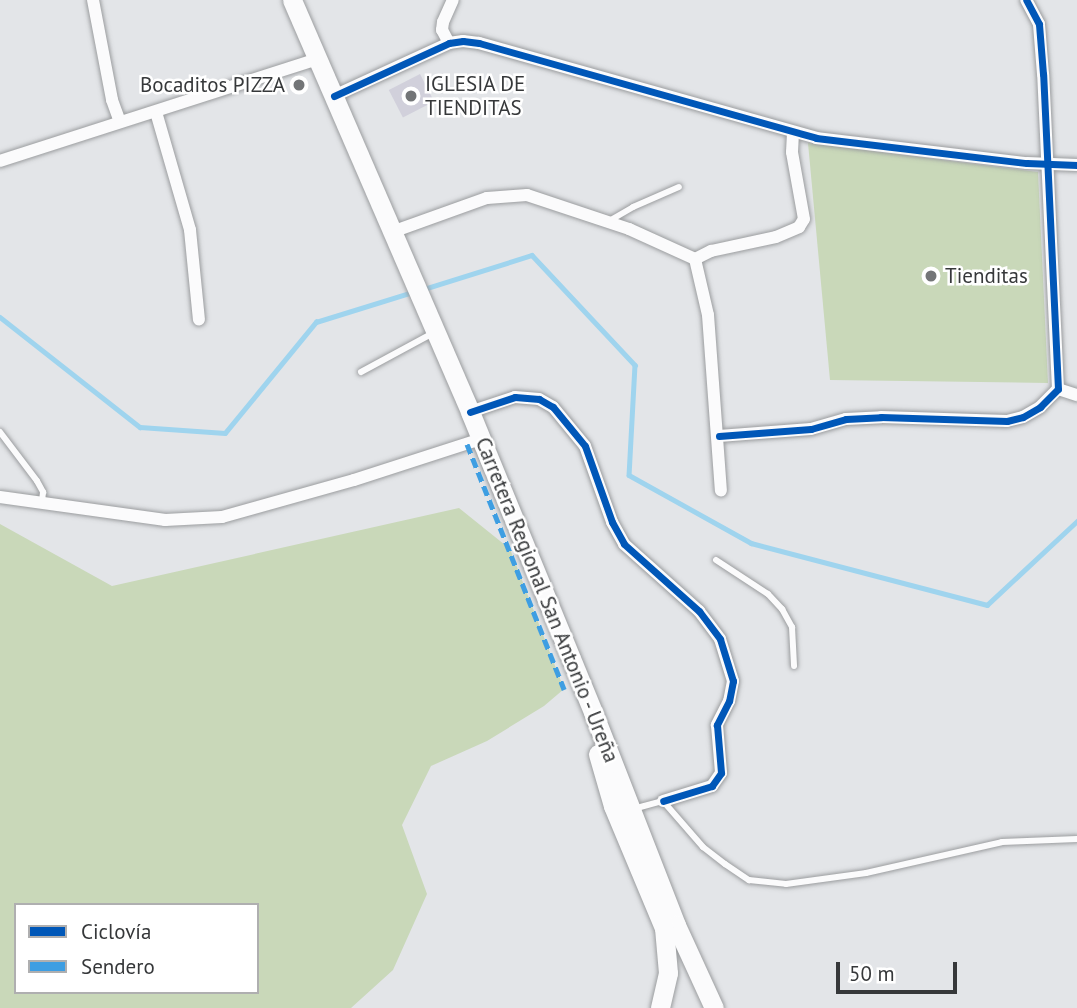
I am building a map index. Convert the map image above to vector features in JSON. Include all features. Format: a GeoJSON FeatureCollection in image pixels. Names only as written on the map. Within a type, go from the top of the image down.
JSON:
{"type":"FeatureCollection","features":[{"type":"Feature","properties":{"kind":"main road","name":"Carretera Regional San Antonio - Ureña"},"geometry":{"type":"LineString","coordinates":[[292,0],[470,412],[593,712],[676,925],[714,1008]]}},
{"type":"Feature","properties":{"kind":"main road"},"geometry":{"type":"LineString","coordinates":[[593,712],[593,734],[613,806],[664,928],[668,973],[660,1008]]}},
{"type":"Feature","properties":{"kind":"street"},"geometry":{"type":"LineString","coordinates":[[93,0],[112,100],[120,122]]}},
{"type":"Feature","properties":{"kind":"street"},"geometry":{"type":"LineString","coordinates":[[449,43],[442,30],[453,0]]}},
{"type":"Feature","properties":{"kind":"street"},"geometry":{"type":"LineString","coordinates":[[719,436],[811,429],[846,419],[881,417],[1007,421],[1023,417],[1040,407],[1058,389],[1039,23],[1026,0]]}},
{"type":"Feature","properties":{"kind":"street"},"geometry":{"type":"LineString","coordinates":[[334,96],[449,43],[479,43],[816,138],[1077,165]]}},
{"type":"Feature","properties":{"kind":"street"},"geometry":{"type":"LineString","coordinates":[[0,161],[318,59]]}},
{"type":"Feature","properties":{"kind":"street"},"geometry":{"type":"LineString","coordinates":[[156,111],[190,230],[199,320]]}},
{"type":"Feature","properties":{"kind":"street"},"geometry":{"type":"LineString","coordinates":[[392,232],[487,198],[515,194],[538,198],[608,223],[695,259],[711,251],[776,237],[799,227],[804,219],[793,152],[793,132]]}},
{"type":"Feature","properties":{"kind":"street"},"geometry":{"type":"LineString","coordinates":[[695,259],[708,315],[721,491]]}},
{"type":"Feature","properties":{"kind":"street"},"geometry":{"type":"LineString","coordinates":[[1058,389],[1077,395]]}},
{"type":"Feature","properties":{"kind":"street"},"geometry":{"type":"LineString","coordinates":[[470,412],[514,397],[539,399],[553,407],[585,446],[612,522],[624,544],[699,611],[720,639],[733,681],[729,701],[718,725],[721,773],[712,786],[663,801]]}},
{"type":"Feature","properties":{"kind":"street"},"geometry":{"type":"LineString","coordinates":[[0,497],[165,520],[222,517],[354,480],[481,439]]}},
{"type":"Feature","properties":{"kind":"lane"},"geometry":{"type":"LineString","coordinates":[[608,223],[633,207],[679,187]]}},
{"type":"Feature","properties":{"kind":"lane"},"geometry":{"type":"LineString","coordinates":[[361,372],[434,332]]}},
{"type":"Feature","properties":{"kind":"lane"},"geometry":{"type":"LineString","coordinates":[[0,432],[37,481],[43,492],[42,502]]}},
{"type":"Feature","properties":{"kind":"lane"},"geometry":{"type":"LineString","coordinates":[[716,561],[768,594],[782,609],[792,627],[794,666]]}},
{"type":"Feature","properties":{"kind":"lane"},"geometry":{"type":"LineString","coordinates":[[632,810],[663,801],[703,847],[749,880],[786,884],[866,873],[1002,842],[1077,839]]}},
{"type":"Feature","properties":{"kind":"green space","name":"Tienditas"},"geometry":{"type":"Polygon","coordinates":[[[808,143],[1038,172],[1048,383],[830,380],[808,143]]]}},
{"type":"Feature","properties":{"kind":"green space"},"geometry":{"type":"Polygon","coordinates":[[[459,508],[510,549],[564,689],[544,706],[487,741],[431,766],[402,825],[427,894],[393,970],[351,1008],[0,1008],[0,524],[112,586],[459,508]]]}},
{"type":"Feature","properties":{"kind":"building","name":"IGLESIA DE TIENDITAS"},"geometry":{"type":"Polygon","coordinates":[[[420,74],[434,102],[403,118],[389,90],[420,74]]]}},
{"type":"Feature","properties":{"kind":"waterway"},"geometry":{"type":"LineString","coordinates":[[421,290],[532,255],[635,365],[629,475],[751,543],[987,605],[1077,521]]}},
{"type":"Feature","properties":{"kind":"waterway"},"geometry":{"type":"LineString","coordinates":[[0,317],[140,427],[225,433],[316,322],[413,292]]}},
{"type":"Feature","properties":{"kind":"marked path"},"geometry":{"type":"LineString","coordinates":[[467,444],[564,689]]}},
{"type":"Feature","properties":{"kind":"cycle path"},"geometry":{"type":"LineString","coordinates":[[719,436],[811,429],[846,419],[881,417],[1007,421],[1023,417],[1040,407],[1058,389],[1039,24],[1026,0]]}},
{"type":"Feature","properties":{"kind":"cycle path"},"geometry":{"type":"LineString","coordinates":[[334,96],[449,43],[463,41],[479,43],[816,138],[1027,163],[1077,165]]}},
{"type":"Feature","properties":{"kind":"cycle path"},"geometry":{"type":"LineString","coordinates":[[470,412],[515,397],[539,399],[553,407],[585,446],[612,522],[624,544],[699,611],[720,639],[733,681],[729,701],[717,725],[721,773],[712,786],[663,801]]}},
{"type":"Feature","properties":{"kind":"place","name":"Bocaditos PIZZA"},"geometry":{"type":"Point","coordinates":[299,85]}},
{"type":"Feature","properties":{"kind":"place","name":"IGLESIA DE TIENDITAS"},"geometry":{"type":"Point","coordinates":[411,96]}},
{"type":"Feature","properties":{"kind":"place","name":"Tienditas"},"geometry":{"type":"Point","coordinates":[931,276]}}]}
